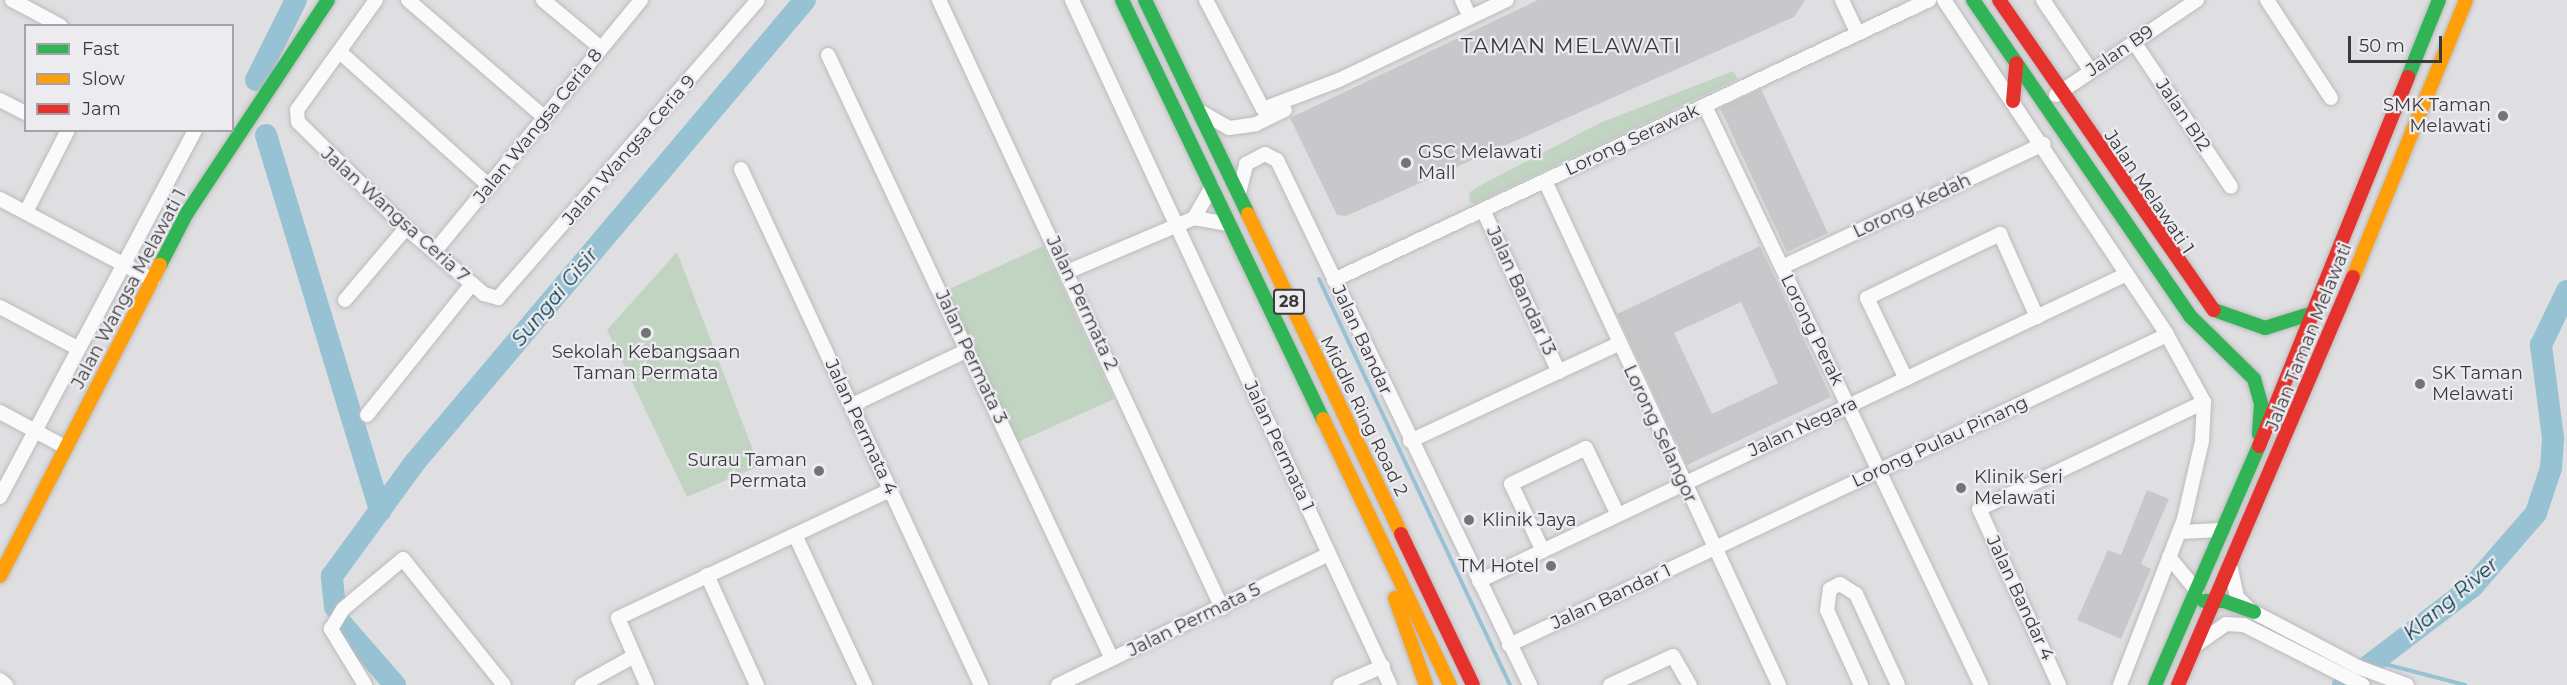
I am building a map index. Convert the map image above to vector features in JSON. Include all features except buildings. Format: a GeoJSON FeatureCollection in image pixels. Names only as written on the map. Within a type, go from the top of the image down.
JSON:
{"type":"FeatureCollection","features":[{"type":"Feature","properties":{"kind":"main road","name":"Jalan Wangsa Melawati 1"},"geometry":{"type":"LineString","coordinates":[[0,576],[187,213],[328,0]]}},
{"type":"Feature","properties":{"kind":"main road","name":"28"},"geometry":{"type":"LineString","coordinates":[[1122,0],[1450,685]]}},
{"type":"Feature","properties":{"kind":"main road","name":"Middle Ring Road 2"},"geometry":{"type":"LineString","coordinates":[[1145,0],[1473,685]]}},
{"type":"Feature","properties":{"kind":"main road","name":"Jalan Melawati 1"},"geometry":{"type":"LineString","coordinates":[[1973,0],[2190,316],[2217,340],[2254,379],[2261,404],[2259,448]]}},
{"type":"Feature","properties":{"kind":"main road","name":"Jalan Melawati 1"},"geometry":{"type":"LineString","coordinates":[[1999,0],[2207,305],[2225,317],[2265,328],[2316,312]]}},
{"type":"Feature","properties":{"kind":"main road","name":"Jalan Taman Melawati"},"geometry":{"type":"LineString","coordinates":[[2155,685],[2316,312],[2439,0]]}},
{"type":"Feature","properties":{"kind":"main road","name":"Jalan Taman Melawati"},"geometry":{"type":"LineString","coordinates":[[2178,685],[2230,566],[2466,0]]}},
{"type":"Feature","properties":{"kind":"main road"},"geometry":{"type":"LineString","coordinates":[[2013,101],[2016,63]]}},
{"type":"Feature","properties":{"kind":"main road"},"geometry":{"type":"LineString","coordinates":[[1384,547],[1400,620],[1426,685]]}},
{"type":"Feature","properties":{"kind":"main road"},"geometry":{"type":"LineString","coordinates":[[2187,611],[2216,599],[2254,612]]}},
{"type":"Feature","properties":{"kind":"street"},"geometry":{"type":"LineString","coordinates":[[12,0],[34,5],[58,24]]}},
{"type":"Feature","properties":{"kind":"street"},"geometry":{"type":"LineString","coordinates":[[376,0],[341,53],[489,186]]}},
{"type":"Feature","properties":{"kind":"street"},"geometry":{"type":"LineString","coordinates":[[408,0],[544,117]]}},
{"type":"Feature","properties":{"kind":"street"},"geometry":{"type":"LineString","coordinates":[[543,0],[601,48]]}},
{"type":"Feature","properties":{"kind":"street","name":"Jalan Wangsa Ceria 8"},"geometry":{"type":"LineString","coordinates":[[434,252],[641,0]]}},
{"type":"Feature","properties":{"kind":"street","name":"Jalan Wangsa Ceria 9"},"geometry":{"type":"LineString","coordinates":[[498,298],[758,0]]}},
{"type":"Feature","properties":{"kind":"street","name":"Jalan Permata 2"},"geometry":{"type":"LineString","coordinates":[[939,0],[1222,608]]}},
{"type":"Feature","properties":{"kind":"street","name":"Jalan Permata 1"},"geometry":{"type":"LineString","coordinates":[[1072,0],[1390,685]]}},
{"type":"Feature","properties":{"kind":"street"},"geometry":{"type":"LineString","coordinates":[[1206,0],[1258,105]]}},
{"type":"Feature","properties":{"kind":"street"},"geometry":{"type":"LineString","coordinates":[[1462,0],[1470,17]]}},
{"type":"Feature","properties":{"kind":"street"},"geometry":{"type":"LineString","coordinates":[[1243,126],[1258,105],[1339,80],[1507,0]]}},
{"type":"Feature","properties":{"kind":"street"},"geometry":{"type":"LineString","coordinates":[[1842,0],[1857,32]]}},
{"type":"Feature","properties":{"kind":"street","name":"Lorong Serawak"},"geometry":{"type":"LineString","coordinates":[[1334,280],[1929,0]]}},
{"type":"Feature","properties":{"kind":"street"},"geometry":{"type":"LineString","coordinates":[[1944,0],[2043,144],[2167,335],[2204,402],[2202,441],[2179,532],[2120,685]]}},
{"type":"Feature","properties":{"kind":"street"},"geometry":{"type":"LineString","coordinates":[[2043,0],[2091,71]]}},
{"type":"Feature","properties":{"kind":"street"},"geometry":{"type":"LineString","coordinates":[[2267,0],[2331,98]]}},
{"type":"Feature","properties":{"kind":"street","name":"Jalan B9"},"geometry":{"type":"LineString","coordinates":[[2044,103],[2194,1]]}},
{"type":"Feature","properties":{"kind":"street","name":"Jalan B12"},"geometry":{"type":"LineString","coordinates":[[2134,42],[2231,187]]}},
{"type":"Feature","properties":{"kind":"street","name":"Jalan Wangsa Ceria 7"},"geometry":{"type":"LineString","coordinates":[[341,53],[297,110],[298,122],[406,228],[472,284],[498,298]]}},
{"type":"Feature","properties":{"kind":"street","name":"Jalan Permata 3"},"geometry":{"type":"LineString","coordinates":[[828,55],[1112,659]]}},
{"type":"Feature","properties":{"kind":"street"},"geometry":{"type":"LineString","coordinates":[[1197,110],[1229,128],[1243,126],[1316,96],[1339,80]]}},
{"type":"Feature","properties":{"kind":"street"},"geometry":{"type":"LineString","coordinates":[[0,100],[24,112]]}},
{"type":"Feature","properties":{"kind":"street","name":"Lorong Perak"},"geometry":{"type":"LineString","coordinates":[[1705,106],[1981,685]]}},
{"type":"Feature","properties":{"kind":"street"},"geometry":{"type":"LineString","coordinates":[[26,212],[65,132]]}},
{"type":"Feature","properties":{"kind":"street"},"geometry":{"type":"LineString","coordinates":[[0,497],[194,132]]}},
{"type":"Feature","properties":{"kind":"street","name":"Lorong Kedah"},"geometry":{"type":"LineString","coordinates":[[1782,267],[2043,144]]}},
{"type":"Feature","properties":{"kind":"street","name":"Jalan Bandar"},"geometry":{"type":"LineString","coordinates":[[1238,196],[1246,164],[1272,154],[1530,685]]}},
{"type":"Feature","properties":{"kind":"street","name":"Jalan Permata 4"},"geometry":{"type":"LineString","coordinates":[[741,169],[981,685]]}},
{"type":"Feature","properties":{"kind":"street","name":"Lorong Selangor"},"geometry":{"type":"LineString","coordinates":[[1545,181],[1713,549],[1779,685]]}},
{"type":"Feature","properties":{"kind":"street"},"geometry":{"type":"LineString","coordinates":[[1194,218],[1212,187]]}},
{"type":"Feature","properties":{"kind":"street"},"geometry":{"type":"LineString","coordinates":[[0,199],[153,280]]}},
{"type":"Feature","properties":{"kind":"street","name":"Jalan Bandar 13"},"geometry":{"type":"LineString","coordinates":[[1484,210],[1558,372]]}},
{"type":"Feature","properties":{"kind":"street"},"geometry":{"type":"LineString","coordinates":[[1067,272],[1194,218],[1229,224]]}},
{"type":"Feature","properties":{"kind":"street"},"geometry":{"type":"LineString","coordinates":[[345,300],[406,228]]}},
{"type":"Feature","properties":{"kind":"street"},"geometry":{"type":"LineString","coordinates":[[1906,379],[1867,298],[2000,234],[2037,317]]}},
{"type":"Feature","properties":{"kind":"street","name":"Jalan Negara"},"geometry":{"type":"LineString","coordinates":[[1479,581],[2127,274]]}},
{"type":"Feature","properties":{"kind":"street"},"geometry":{"type":"LineString","coordinates":[[367,415],[472,284]]}},
{"type":"Feature","properties":{"kind":"street"},"geometry":{"type":"LineString","coordinates":[[0,307],[79,349]]}},
{"type":"Feature","properties":{"kind":"street","name":"Lorong Pulau Pinang"},"geometry":{"type":"LineString","coordinates":[[1713,549],[2167,335]]}},
{"type":"Feature","properties":{"kind":"street"},"geometry":{"type":"LineString","coordinates":[[1410,441],[1618,344]]}},
{"type":"Feature","properties":{"kind":"street"},"geometry":{"type":"LineString","coordinates":[[852,405],[968,350]]}},
{"type":"Feature","properties":{"kind":"street","name":"Jalan Bandar 4"},"geometry":{"type":"LineString","coordinates":[[2059,685],[1978,509],[2204,402]]}},
{"type":"Feature","properties":{"kind":"street"},"geometry":{"type":"LineString","coordinates":[[0,412],[65,447]]}},
{"type":"Feature","properties":{"kind":"street"},"geometry":{"type":"LineString","coordinates":[[1543,550],[1511,484],[1586,448],[1618,515]]}},
{"type":"Feature","properties":{"kind":"street"},"geometry":{"type":"LineString","coordinates":[[647,685],[618,618],[890,490]]}},
{"type":"Feature","properties":{"kind":"street"},"geometry":{"type":"LineString","coordinates":[[2179,532],[2221,530]]}},
{"type":"Feature","properties":{"kind":"street"},"geometry":{"type":"LineString","coordinates":[[795,535],[865,685]]}},
{"type":"Feature","properties":{"kind":"street","name":"Jalan Bandar 1"},"geometry":{"type":"LineString","coordinates":[[1509,645],[1713,549]]}},
{"type":"Feature","properties":{"kind":"street","name":"Jalan Permata 5"},"geometry":{"type":"LineString","coordinates":[[1058,685],[1222,608],[1329,554]]}},
{"type":"Feature","properties":{"kind":"street"},"geometry":{"type":"LineString","coordinates":[[2169,557],[2197,591]]}},
{"type":"Feature","properties":{"kind":"street"},"geometry":{"type":"LineString","coordinates":[[365,685],[331,629],[343,609],[403,559],[504,685]]}},
{"type":"Feature","properties":{"kind":"street"},"geometry":{"type":"LineString","coordinates":[[2230,566],[2237,597],[2254,612],[2310,642],[2404,684]]}},
{"type":"Feature","properties":{"kind":"street"},"geometry":{"type":"LineString","coordinates":[[707,575],[757,685]]}},
{"type":"Feature","properties":{"kind":"street"},"geometry":{"type":"LineString","coordinates":[[1862,685],[1827,609],[1830,589],[1840,584],[1857,594],[1898,685]]}},
{"type":"Feature","properties":{"kind":"street"},"geometry":{"type":"LineString","coordinates":[[2193,649],[2226,624],[2244,625],[2363,685]]}},
{"type":"Feature","properties":{"kind":"street"},"geometry":{"type":"LineString","coordinates":[[582,685],[634,656]]}},
{"type":"Feature","properties":{"kind":"street"},"geometry":{"type":"LineString","coordinates":[[1610,685],[1673,656],[1690,685]]}},
{"type":"Feature","properties":{"kind":"street"},"geometry":{"type":"LineString","coordinates":[[1340,685],[1383,666]]}},
{"type":"Feature","properties":{"kind":"street"},"geometry":{"type":"LineString","coordinates":[[0,680],[6,685]]}},
{"type":"Feature","properties":{"kind":"green space"},"geometry":{"type":"Polygon","coordinates":[[[1733,71],[1738,79],[1474,204],[1469,201],[1470,192],[1481,185],[1600,123],[1733,71]]]}},
{"type":"Feature","properties":{"kind":"green space"},"geometry":{"type":"Polygon","coordinates":[[[1043,246],[1114,399],[1014,444],[943,292],[1043,246]]]}},
{"type":"Feature","properties":{"kind":"green space"},"geometry":{"type":"Polygon","coordinates":[[[677,252],[759,466],[687,497],[607,330],[677,252]]]}},
{"type":"Feature","properties":{"kind":"waterway"},"geometry":{"type":"LineString","coordinates":[[256,80],[296,0]]}},
{"type":"Feature","properties":{"kind":"waterway","name":"Sungai Gisir"},"geometry":{"type":"LineString","coordinates":[[335,607],[332,576],[416,461],[805,0]]}},
{"type":"Feature","properties":{"kind":"waterway"},"geometry":{"type":"LineString","coordinates":[[266,135],[380,511]]}},
{"type":"Feature","properties":{"kind":"waterway"},"geometry":{"type":"LineString","coordinates":[[1319,279],[1510,685]]}},
{"type":"Feature","properties":{"kind":"waterway","name":"Klang River"},"geometry":{"type":"LineString","coordinates":[[2343,685],[2472,587],[2536,513],[2551,468],[2553,438],[2541,345],[2567,291]]}},
{"type":"Feature","properties":{"kind":"waterway","name":"Sungai Gisir"},"geometry":{"type":"LineString","coordinates":[[340,622],[395,685]]}},
{"type":"Feature","properties":{"kind":"waterway"},"geometry":{"type":"LineString","coordinates":[[2377,662],[2465,685]]}},
{"type":"Feature","properties":{"kind":"traffic: fast"},"geometry":{"type":"LineString","coordinates":[[160,265],[187,213],[328,0]]}},
{"type":"Feature","properties":{"kind":"traffic: fast"},"geometry":{"type":"LineString","coordinates":[[1122,0],[1323,419]]}},
{"type":"Feature","properties":{"kind":"traffic: fast"},"geometry":{"type":"LineString","coordinates":[[1145,0],[1248,214]]}},
{"type":"Feature","properties":{"kind":"traffic: fast"},"geometry":{"type":"LineString","coordinates":[[1973,0],[2190,316],[2254,379],[2261,404],[2259,434]]}},
{"type":"Feature","properties":{"kind":"traffic: fast"},"geometry":{"type":"LineString","coordinates":[[2408,77],[2439,0]]}},
{"type":"Feature","properties":{"kind":"traffic: fast"},"geometry":{"type":"LineString","coordinates":[[2214,310],[2265,328],[2316,312]]}},
{"type":"Feature","properties":{"kind":"traffic: fast"},"geometry":{"type":"LineString","coordinates":[[2155,685],[2259,446]]}},
{"type":"Feature","properties":{"kind":"traffic: fast"},"geometry":{"type":"LineString","coordinates":[[2204,601],[2224,601],[2254,612]]}},
{"type":"Feature","properties":{"kind":"traffic: slow"},"geometry":{"type":"LineString","coordinates":[[2353,277],[2466,0]]}},
{"type":"Feature","properties":{"kind":"traffic: slow"},"geometry":{"type":"LineString","coordinates":[[1248,214],[1401,534]]}},
{"type":"Feature","properties":{"kind":"traffic: slow"},"geometry":{"type":"LineString","coordinates":[[0,576],[160,265]]}},
{"type":"Feature","properties":{"kind":"traffic: slow"},"geometry":{"type":"LineString","coordinates":[[1323,419],[1450,685]]}},
{"type":"Feature","properties":{"kind":"traffic: slow"},"geometry":{"type":"LineString","coordinates":[[1395,598],[1426,685]]}},
{"type":"Feature","properties":{"kind":"traffic: jam"},"geometry":{"type":"LineString","coordinates":[[1999,0],[2214,310]]}},
{"type":"Feature","properties":{"kind":"traffic: jam"},"geometry":{"type":"LineString","coordinates":[[2013,101],[2016,63]]}},
{"type":"Feature","properties":{"kind":"traffic: jam"},"geometry":{"type":"LineString","coordinates":[[2259,446],[2408,77]]}},
{"type":"Feature","properties":{"kind":"traffic: jam"},"geometry":{"type":"LineString","coordinates":[[2178,685],[2353,277]]}},
{"type":"Feature","properties":{"kind":"traffic: jam"},"geometry":{"type":"LineString","coordinates":[[1401,534],[1473,685]]}},
{"type":"Feature","properties":{"kind":"place","name":"SMK Taman Melawati"},"geometry":{"type":"Point","coordinates":[2503,116]}},
{"type":"Feature","properties":{"kind":"place","name":"GSC Melawati Mall"},"geometry":{"type":"Point","coordinates":[1406,163]}},
{"type":"Feature","properties":{"kind":"place","name":"Sekolah Kebangsaan Taman Permata"},"geometry":{"type":"Point","coordinates":[646,333]}},
{"type":"Feature","properties":{"kind":"place","name":"SK Taman Melawati"},"geometry":{"type":"Point","coordinates":[2420,384]}},
{"type":"Feature","properties":{"kind":"place","name":"Surau Taman Permata"},"geometry":{"type":"Point","coordinates":[819,471]}},
{"type":"Feature","properties":{"kind":"place","name":"Klinik Seri Melawati"},"geometry":{"type":"Point","coordinates":[1961,488]}},
{"type":"Feature","properties":{"kind":"place","name":"Klinik Jaya"},"geometry":{"type":"Point","coordinates":[1469,520]}},
{"type":"Feature","properties":{"kind":"place","name":"TM Hotel"},"geometry":{"type":"Point","coordinates":[1551,566]}},
{"type":"Feature","properties":{"kind":"district","name":"TAMAN MELAWATI"},"geometry":{"type":"Point","coordinates":[1571,46]}}]}
